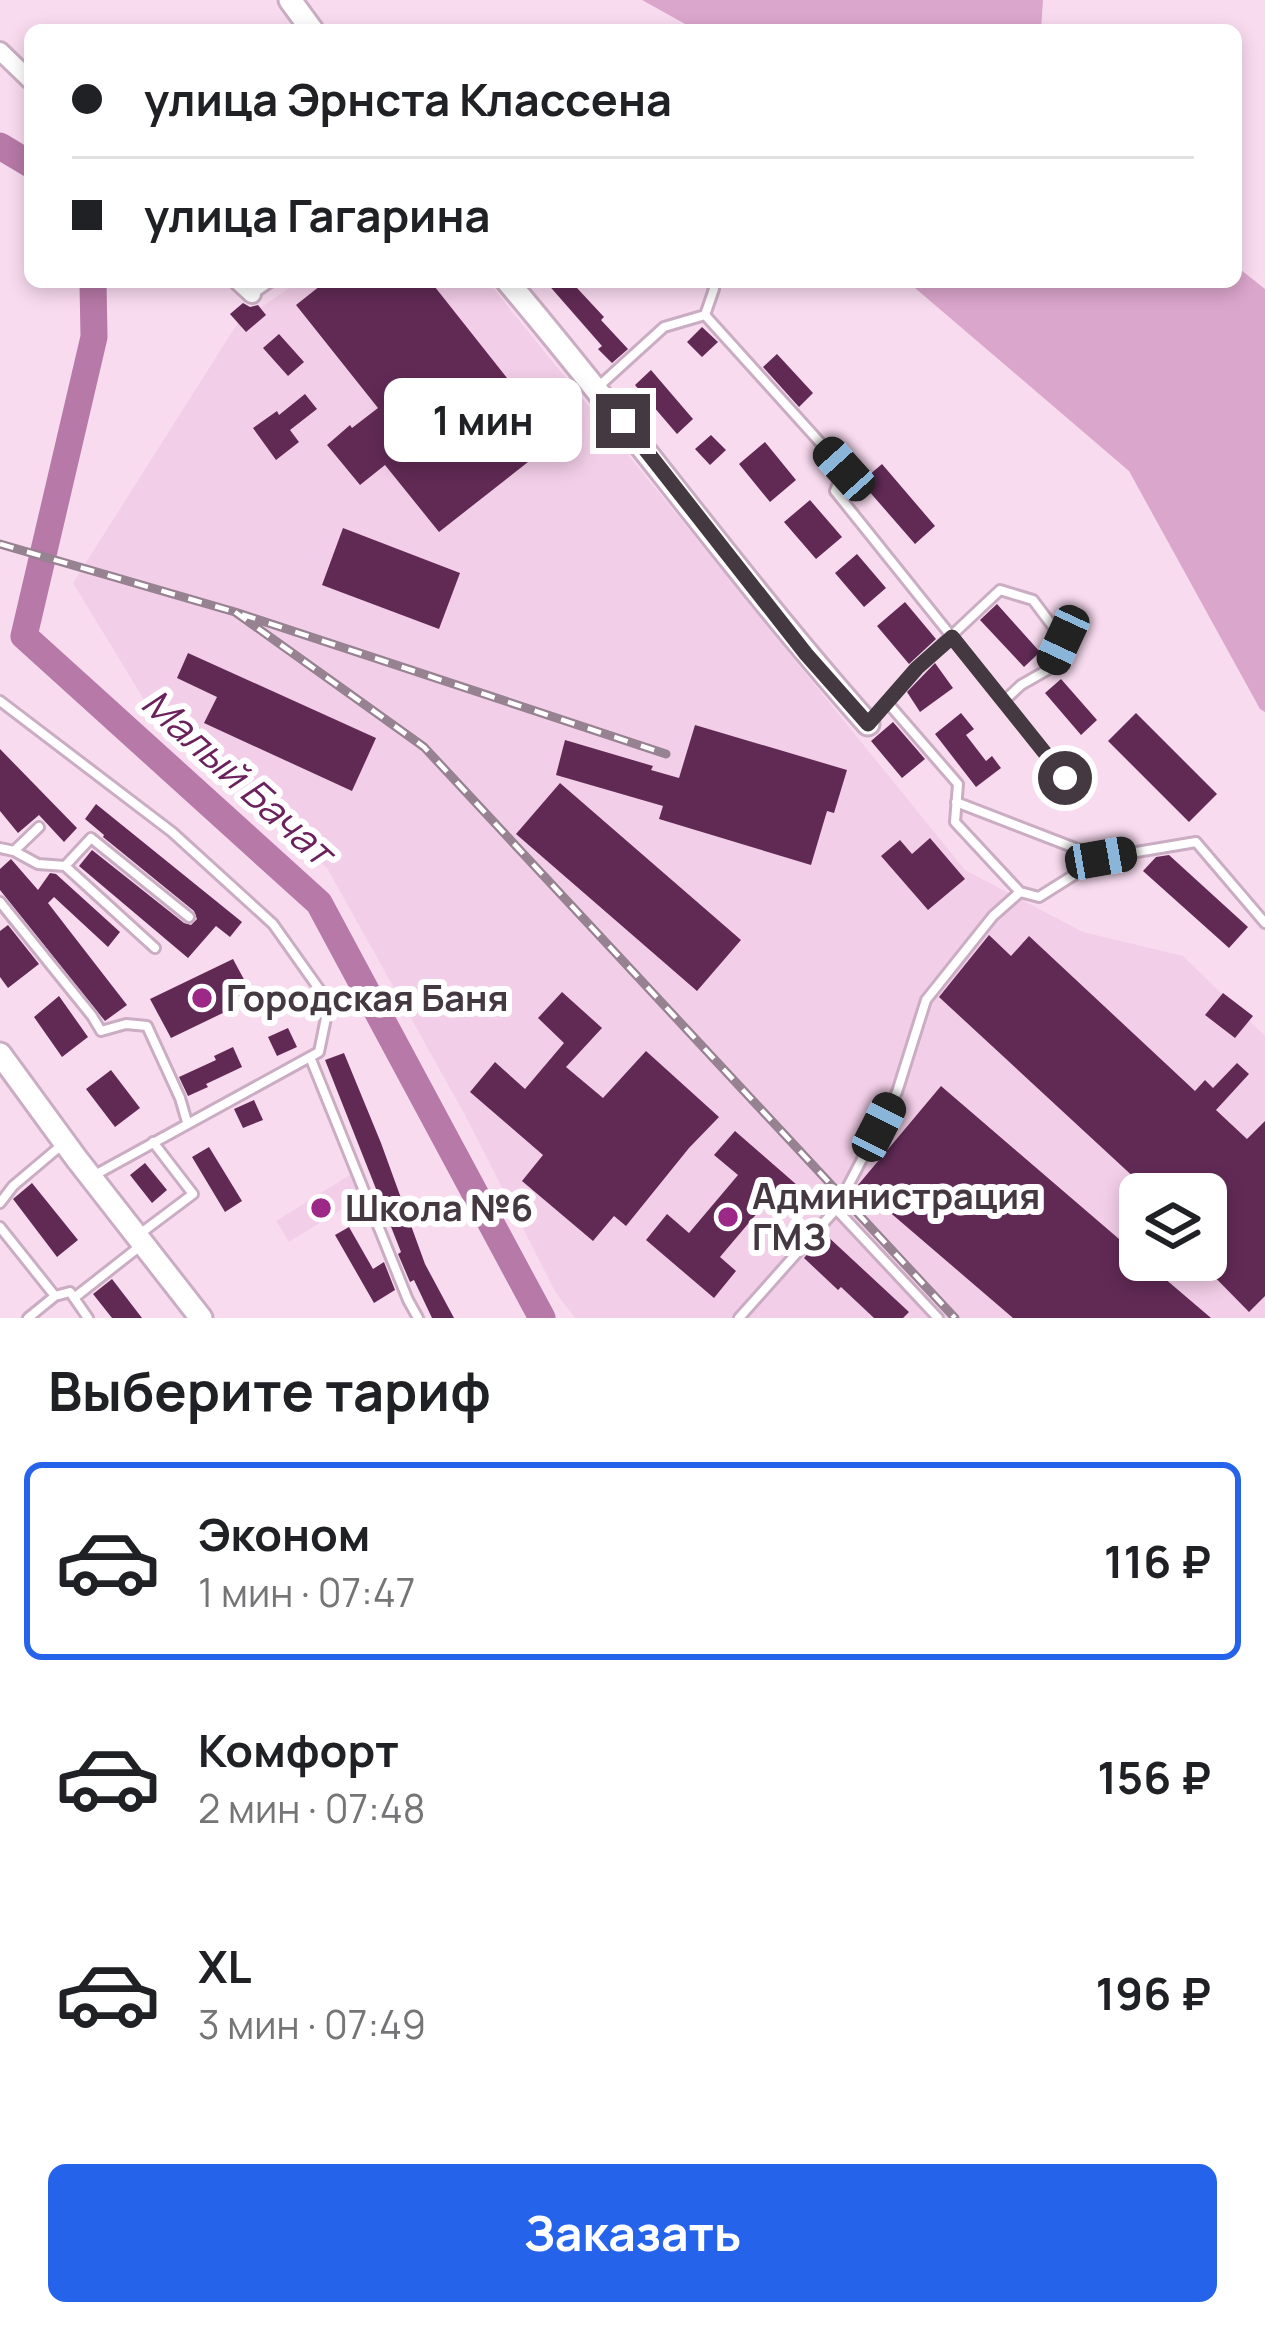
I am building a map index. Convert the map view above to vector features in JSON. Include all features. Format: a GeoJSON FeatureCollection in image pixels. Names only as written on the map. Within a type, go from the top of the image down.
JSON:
{"type":"FeatureCollection","features":[{"type":"Feature","properties":{"kind":"street"},"geometry":{"type":"LineString","coordinates":[[0,51],[24,74]]}},
{"type":"Feature","properties":{"kind":"street"},"geometry":{"type":"LineString","coordinates":[[513,288],[597,387],[806,654],[868,724]]}},
{"type":"Feature","properties":{"kind":"street"},"geometry":{"type":"LineString","coordinates":[[0,1054],[201,1318]]}},
{"type":"Feature","properties":{"kind":"lane"},"geometry":{"type":"LineString","coordinates":[[705,315],[714,288]]}},
{"type":"Feature","properties":{"kind":"lane"},"geometry":{"type":"LineString","coordinates":[[597,387],[664,327],[705,315]]}},
{"type":"Feature","properties":{"kind":"lane"},"geometry":{"type":"LineString","coordinates":[[705,315],[844,469],[835,491],[1065,778]]}},
{"type":"Feature","properties":{"kind":"lane"},"geometry":{"type":"LineString","coordinates":[[868,724],[917,668],[1000,590],[1033,600],[1063,640],[1049,668],[1004,701]]}},
{"type":"Feature","properties":{"kind":"lane"},"geometry":{"type":"LineString","coordinates":[[0,701],[172,832],[273,924],[322,993],[326,1018],[319,1052],[92,1177]]}},
{"type":"Feature","properties":{"kind":"lane"},"geometry":{"type":"LineString","coordinates":[[887,702],[958,784],[955,821],[1020,892],[1039,897],[1101,858],[1196,842],[1265,922]]}},
{"type":"Feature","properties":{"kind":"lane"},"geometry":{"type":"LineString","coordinates":[[956,802],[1101,858]]}},
{"type":"Feature","properties":{"kind":"lane"},"geometry":{"type":"LineString","coordinates":[[14,851],[39,827]]}},
{"type":"Feature","properties":{"kind":"lane"},"geometry":{"type":"LineString","coordinates":[[65,866],[91,838],[189,917]]}},
{"type":"Feature","properties":{"kind":"lane"},"geometry":{"type":"LineString","coordinates":[[0,848],[38,864],[65,866],[155,948]]}},
{"type":"Feature","properties":{"kind":"lane"},"geometry":{"type":"LineString","coordinates":[[739,1318],[836,1209],[897,1092],[926,1000],[993,916],[1020,892]]}},
{"type":"Feature","properties":{"kind":"lane"},"geometry":{"type":"LineString","coordinates":[[0,902],[101,1031],[126,1024],[147,1026],[187,1122]]}},
{"type":"Feature","properties":{"kind":"lane"},"geometry":{"type":"LineString","coordinates":[[310,1057],[418,1318]]}},
{"type":"Feature","properties":{"kind":"lane"},"geometry":{"type":"LineString","coordinates":[[1,1201],[65,1142]]}},
{"type":"Feature","properties":{"kind":"lane"},"geometry":{"type":"LineString","coordinates":[[74,1298],[193,1194],[153,1142]]}},
{"type":"Feature","properties":{"kind":"lane"},"geometry":{"type":"LineString","coordinates":[[836,1209],[938,1318]]}},
{"type":"Feature","properties":{"kind":"lane"},"geometry":{"type":"LineString","coordinates":[[0,1227],[55,1296]]}},
{"type":"Feature","properties":{"kind":"lane"},"geometry":{"type":"LineString","coordinates":[[28,1318],[55,1296],[70,1292],[88,1318]]}},
{"type":"Feature","properties":{"kind":"shaded area"},"geometry":{"type":"Polygon","coordinates":[[[642,0],[1043,0],[1041,24],[685,24],[642,0]]]}},
{"type":"Feature","properties":{"kind":"shaded area"},"geometry":{"type":"Polygon","coordinates":[[[1242,271],[1265,289],[1265,712],[1129,471],[915,288],[1242,288],[1242,271]]]}},
{"type":"Feature","properties":{"kind":"shaded area"},"geometry":{"type":"Polygon","coordinates":[[[289,288],[493,288],[965,870],[1083,932],[1183,956],[1265,1036],[1265,1318],[575,1318],[556,1293],[465,1115],[327,868],[160,726],[73,583],[237,324],[289,288]]]}},
{"type":"Feature","properties":{"kind":"shaded area","name":"Школа №6"},"geometry":{"type":"Polygon","coordinates":[[[353,1173],[366,1194],[289,1242],[276,1221],[353,1173]]]}},
{"type":"Feature","properties":{"kind":"building"},"geometry":{"type":"Polygon","coordinates":[[[317,288],[436,288],[556,440],[439,532],[385,465],[360,485],[327,445],[378,408],[296,305],[317,288]]]}},
{"type":"Feature","properties":{"kind":"building"},"geometry":{"type":"Polygon","coordinates":[[[551,288],[577,288],[628,349],[612,363],[598,349],[602,346],[551,288]]]}},
{"type":"Feature","properties":{"kind":"building"},"geometry":{"type":"Polygon","coordinates":[[[243,303],[258,305],[266,315],[246,332],[230,314],[243,303]]]}},
{"type":"Feature","properties":{"kind":"building"},"geometry":{"type":"Polygon","coordinates":[[[702,327],[718,342],[702,357],[687,342],[702,327]]]}},
{"type":"Feature","properties":{"kind":"building"},"geometry":{"type":"Polygon","coordinates":[[[279,334],[304,362],[288,376],[263,348],[279,334]]]}},
{"type":"Feature","properties":{"kind":"building"},"geometry":{"type":"Polygon","coordinates":[[[777,354],[813,393],[799,407],[763,367],[777,354]]]}},
{"type":"Feature","properties":{"kind":"building"},"geometry":{"type":"Polygon","coordinates":[[[651,370],[693,419],[677,434],[635,385],[651,370]]]}},
{"type":"Feature","properties":{"kind":"building"},"geometry":{"type":"Polygon","coordinates":[[[305,394],[317,409],[290,430],[299,442],[276,460],[253,428],[305,394]]]}},
{"type":"Feature","properties":{"kind":"building"},"geometry":{"type":"Polygon","coordinates":[[[711,435],[726,450],[710,465],[695,449],[711,435]]]}},
{"type":"Feature","properties":{"kind":"building"},"geometry":{"type":"Polygon","coordinates":[[[765,442],[796,480],[770,502],[739,464],[765,442]]]}},
{"type":"Feature","properties":{"kind":"building"},"geometry":{"type":"Polygon","coordinates":[[[882,464],[935,526],[915,544],[861,482],[882,464]]]}},
{"type":"Feature","properties":{"kind":"building"},"geometry":{"type":"Polygon","coordinates":[[[810,500],[842,537],[816,559],[784,522],[810,500]]]}},
{"type":"Feature","properties":{"kind":"building"},"geometry":{"type":"Polygon","coordinates":[[[343,528],[460,573],[439,629],[322,585],[343,528]]]}},
{"type":"Feature","properties":{"kind":"building"},"geometry":{"type":"Polygon","coordinates":[[[857,554],[886,588],[864,607],[835,573],[857,554]]]}},
{"type":"Feature","properties":{"kind":"building"},"geometry":{"type":"Polygon","coordinates":[[[905,602],[936,639],[909,664],[877,626],[905,602]]]}},
{"type":"Feature","properties":{"kind":"building"},"geometry":{"type":"Polygon","coordinates":[[[997,604],[1040,652],[1024,667],[980,620],[997,604]]]}},
{"type":"Feature","properties":{"kind":"building"},"geometry":{"type":"Polygon","coordinates":[[[188,653],[376,738],[352,791],[204,723],[217,697],[177,678],[188,653]]]}},
{"type":"Feature","properties":{"kind":"building"},"geometry":{"type":"Polygon","coordinates":[[[935,663],[953,688],[920,712],[907,692],[935,663]]]}},
{"type":"Feature","properties":{"kind":"building"},"geometry":{"type":"Polygon","coordinates":[[[1061,679],[1097,720],[1081,735],[1045,693],[1061,679]]]}},
{"type":"Feature","properties":{"kind":"building"},"geometry":{"type":"Polygon","coordinates":[[[961,713],[974,729],[966,735],[986,761],[992,756],[1001,768],[976,787],[935,734],[961,713]]]}},
{"type":"Feature","properties":{"kind":"building"},"geometry":{"type":"Polygon","coordinates":[[[1136,713],[1217,794],[1189,822],[1108,741],[1136,713]]]}},
{"type":"Feature","properties":{"kind":"building"},"geometry":{"type":"Polygon","coordinates":[[[893,722],[925,759],[902,778],[871,741],[893,722]]]}},
{"type":"Feature","properties":{"kind":"building"},"geometry":{"type":"Polygon","coordinates":[[[695,725],[847,770],[834,813],[827,811],[811,865],[659,819],[663,806],[556,775],[565,740],[679,778],[695,725]]]}},
{"type":"Feature","properties":{"kind":"building"},"geometry":{"type":"Polygon","coordinates":[[[0,749],[77,828],[64,842],[39,815],[18,833],[0,811],[0,749]]]}},
{"type":"Feature","properties":{"kind":"building"},"geometry":{"type":"Polygon","coordinates":[[[560,783],[741,940],[697,991],[516,834],[560,783]]]}},
{"type":"Feature","properties":{"kind":"building"},"geometry":{"type":"Polygon","coordinates":[[[96,804],[242,922],[230,937],[216,926],[188,958],[79,866],[92,850],[184,923],[191,925],[197,919],[194,911],[85,819],[96,804]]]}},
{"type":"Feature","properties":{"kind":"building"},"geometry":{"type":"Polygon","coordinates":[[[930,838],[965,879],[928,910],[881,856],[900,840],[912,854],[930,838]]]}},
{"type":"Feature","properties":{"kind":"building"},"geometry":{"type":"Polygon","coordinates":[[[1169,855],[1248,927],[1229,948],[1143,871],[1156,857],[1169,855]]]}},
{"type":"Feature","properties":{"kind":"building"},"geometry":{"type":"Polygon","coordinates":[[[11,859],[38,890],[50,873],[56,874],[120,932],[108,947],[54,897],[48,903],[127,1005],[105,1021],[0,890],[0,869],[11,859]]]}},
{"type":"Feature","properties":{"kind":"building"},"geometry":{"type":"Polygon","coordinates":[[[8,925],[39,964],[8,988],[0,977],[0,931],[8,925]]]}},
{"type":"Feature","properties":{"kind":"building"},"geometry":{"type":"Polygon","coordinates":[[[989,935],[1011,956],[1029,936],[1195,1091],[1205,1080],[1213,1088],[1237,1063],[1249,1074],[1216,1110],[1247,1139],[1265,1121],[1265,1296],[1249,1312],[1219,1281],[1227,1281],[1227,1173],[1129,1173],[939,997],[989,935]]]}},
{"type":"Feature","properties":{"kind":"building","name":"Городская Баня"},"geometry":{"type":"Polygon","coordinates":[[[233,959],[254,998],[171,1038],[150,999],[233,959]]]}},
{"type":"Feature","properties":{"kind":"building"},"geometry":{"type":"Polygon","coordinates":[[[562,992],[602,1028],[566,1067],[603,1098],[646,1051],[719,1117],[626,1226],[614,1216],[593,1241],[522,1181],[543,1155],[470,1092],[495,1062],[525,1089],[564,1043],[538,1018],[562,992]]]}},
{"type":"Feature","properties":{"kind":"building"},"geometry":{"type":"Polygon","coordinates":[[[1223,993],[1253,1016],[1235,1038],[1205,1015],[1223,993]]]}},
{"type":"Feature","properties":{"kind":"building"},"geometry":{"type":"Polygon","coordinates":[[[59,996],[88,1037],[62,1057],[34,1017],[59,996]]]}},
{"type":"Feature","properties":{"kind":"building"},"geometry":{"type":"Polygon","coordinates":[[[288,1028],[297,1047],[277,1056],[268,1037],[288,1028]]]}},
{"type":"Feature","properties":{"kind":"building"},"geometry":{"type":"Polygon","coordinates":[[[233,1047],[242,1067],[188,1096],[179,1077],[233,1047]]]}},
{"type":"Feature","properties":{"kind":"building"},"geometry":{"type":"Polygon","coordinates":[[[344,1053],[425,1264],[454,1318],[432,1318],[398,1254],[325,1060],[344,1053]]]}},
{"type":"Feature","properties":{"kind":"building"},"geometry":{"type":"Polygon","coordinates":[[[111,1070],[140,1108],[115,1127],[86,1089],[111,1070]]]}},
{"type":"Feature","properties":{"kind":"building"},"geometry":{"type":"Polygon","coordinates":[[[941,1086],[1119,1239],[1119,1281],[1168,1281],[1211,1318],[1013,1318],[858,1185],[941,1086]]]}},
{"type":"Feature","properties":{"kind":"building"},"geometry":{"type":"Polygon","coordinates":[[[254,1100],[263,1120],[243,1128],[234,1109],[254,1100]]]}},
{"type":"Feature","properties":{"kind":"building","name":"Администрация ГМЗ"},"geometry":{"type":"Polygon","coordinates":[[[735,1131],[805,1192],[781,1220],[764,1205],[720,1257],[736,1271],[714,1298],[646,1240],[667,1214],[689,1233],[738,1175],[714,1155],[735,1131]]]}},
{"type":"Feature","properties":{"kind":"building"},"geometry":{"type":"Polygon","coordinates":[[[209,1147],[242,1201],[225,1212],[192,1157],[209,1147]]]}},
{"type":"Feature","properties":{"kind":"building"},"geometry":{"type":"Polygon","coordinates":[[[145,1163],[167,1190],[152,1203],[130,1175],[145,1163]]]}},
{"type":"Feature","properties":{"kind":"building"},"geometry":{"type":"Polygon","coordinates":[[[32,1183],[78,1240],[57,1257],[13,1199],[32,1183]]]}},
{"type":"Feature","properties":{"kind":"building"},"geometry":{"type":"Polygon","coordinates":[[[349,1227],[373,1269],[384,1262],[395,1290],[374,1303],[335,1235],[349,1227]]]}},
{"type":"Feature","properties":{"kind":"building"},"geometry":{"type":"Polygon","coordinates":[[[825,1234],[909,1312],[903,1318],[874,1318],[804,1258],[825,1234]]]}},
{"type":"Feature","properties":{"kind":"building"},"geometry":{"type":"Polygon","coordinates":[[[112,1279],[142,1318],[112,1318],[93,1294],[112,1279]]]}},
{"type":"Feature","properties":{"kind":"waterway","name":"Малый Бачат"},"geometry":{"type":"LineString","coordinates":[[0,146],[24,160]]}},
{"type":"Feature","properties":{"kind":"waterway","name":"Малый Бачат"},"geometry":{"type":"LineString","coordinates":[[93,288],[94,337],[24,636],[319,903],[542,1318]]}},
{"type":"Feature","properties":{"kind":"railway"},"geometry":{"type":"LineString","coordinates":[[0,544],[235,612],[666,754]]}},
{"type":"Feature","properties":{"kind":"railway"},"geometry":{"type":"LineString","coordinates":[[235,612],[424,747],[955,1318]]}},
{"type":"Feature","properties":{"kind":"place","name":"Городская Баня"},"geometry":{"type":"Point","coordinates":[202,998]}},
{"type":"Feature","properties":{"kind":"place","name":"Школа №6"},"geometry":{"type":"Point","coordinates":[321,1208]}},
{"type":"Feature","properties":{"kind":"place","name":"Администрация ГМЗ"},"geometry":{"type":"Point","coordinates":[728,1217]}},
{"type":"Feature","properties":{"kind":"route"},"geometry":{"type":"LineString","coordinates":[[623,421],[806,654],[868,724],[917,668],[952,637],[1065,778]]}}]}
